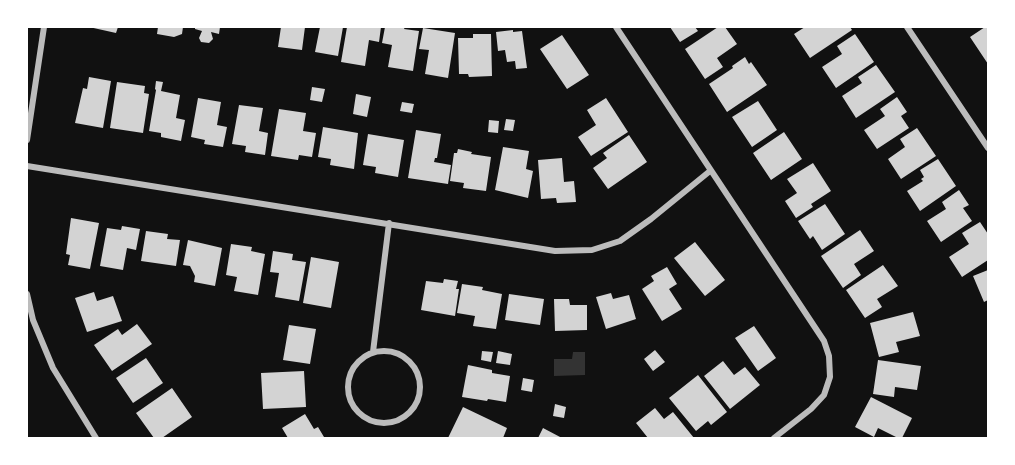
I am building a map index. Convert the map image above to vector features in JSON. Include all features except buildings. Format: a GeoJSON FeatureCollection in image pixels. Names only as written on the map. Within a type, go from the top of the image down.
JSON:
{"type":"FeatureCollection","features":[{"type":"Feature","properties":{"kind":"street"},"geometry":{"type":"LineString","coordinates":[[27,140],[44,27]]}},
{"type":"Feature","properties":{"kind":"street"},"geometry":{"type":"LineString","coordinates":[[616,27],[810,318],[830,356],[830,377],[824,395],[811,409],[774,438]]}},
{"type":"Feature","properties":{"kind":"street"},"geometry":{"type":"LineString","coordinates":[[907,27],[988,148]]}},
{"type":"Feature","properties":{"kind":"street"},"geometry":{"type":"LineString","coordinates":[[27,166],[555,251],[592,250],[620,241],[710,171]]}},
{"type":"Feature","properties":{"kind":"street"},"geometry":{"type":"LineString","coordinates":[[373,352],[386,351],[398,354],[408,360],[415,369],[419,380],[416,404],[399,420],[387,423],[375,422],[364,417],[356,410],[350,399],[348,388],[355,366],[373,352],[389,223]]}},
{"type":"Feature","properties":{"kind":"street"},"geometry":{"type":"LineString","coordinates":[[27,294],[33,320],[53,368],[96,438]]}},
{"type":"Feature","properties":{"kind":"shaded area"},"geometry":{"type":"Polygon","coordinates":[[[573,352],[585,352],[585,375],[554,376],[554,359],[572,359],[573,352]]]}}]}
